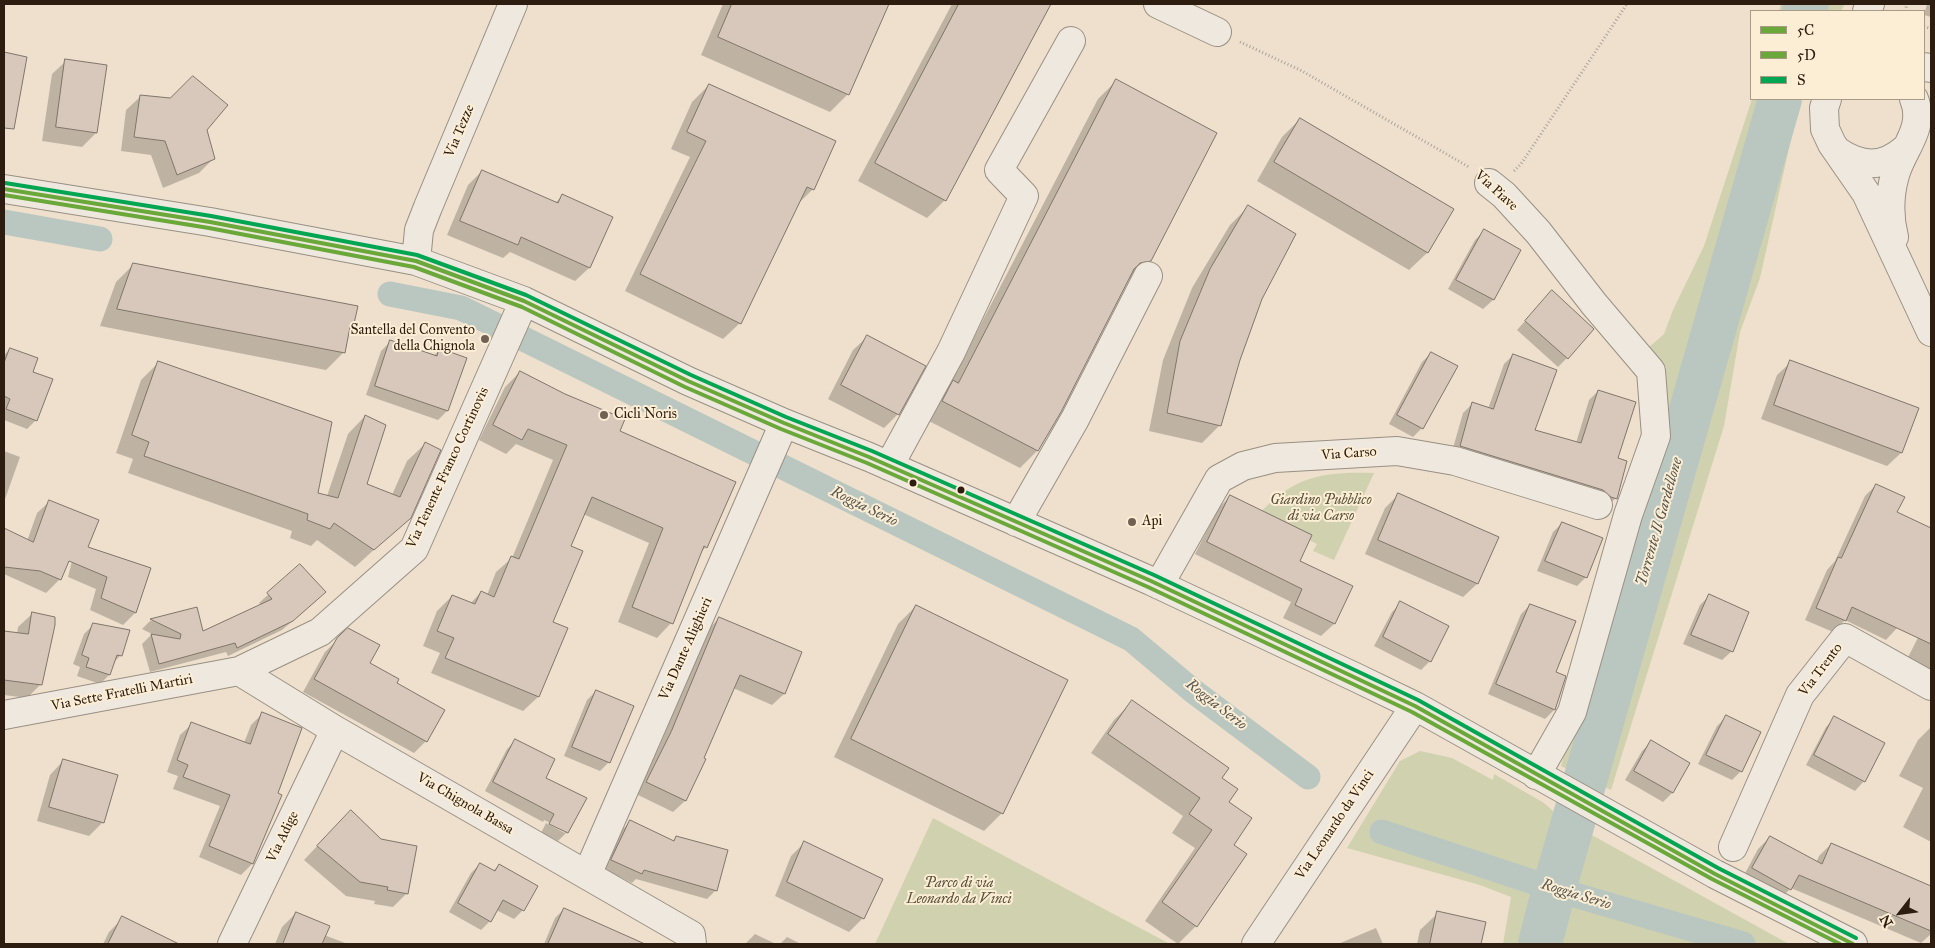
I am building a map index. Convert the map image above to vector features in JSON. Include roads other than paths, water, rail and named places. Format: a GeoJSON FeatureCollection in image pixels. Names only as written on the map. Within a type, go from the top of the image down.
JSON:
{"type":"FeatureCollection","features":[{"type":"Feature","properties":{"kind":"street","name":"Via Tezze"},"geometry":{"type":"LineString","coordinates":[[416,261],[419,230],[512,4]]}},
{"type":"Feature","properties":{"kind":"street"},"geometry":{"type":"LineString","coordinates":[[1158,4],[1217,32]]}},
{"type":"Feature","properties":{"kind":"street"},"geometry":{"type":"LineString","coordinates":[[889,466],[951,352],[1024,196],[999,170],[1070,41]]}},
{"type":"Feature","properties":{"kind":"street"},"geometry":{"type":"LineString","coordinates":[[1827,100],[1824,108],[1825,129],[1832,144],[1866,193],[1899,261],[1915,302],[1931,332]]}},
{"type":"Feature","properties":{"kind":"street"},"geometry":{"type":"LineString","coordinates":[[1899,261],[1890,219],[1891,193],[1895,174],[1905,149],[1915,134],[1921,106]]}},
{"type":"Feature","properties":{"kind":"street"},"geometry":{"type":"LineString","coordinates":[[1837,150],[1851,160],[1872,164],[1885,162],[1905,149]]}},
{"type":"Feature","properties":{"kind":"street","name":"Via Piave"},"geometry":{"type":"LineString","coordinates":[[1489,183],[1504,195],[1538,232],[1594,304],[1651,370],[1656,436],[1628,515],[1572,712],[1547,781]]}},
{"type":"Feature","properties":{"kind":"street"},"geometry":{"type":"LineString","coordinates":[[4,189],[210,222],[416,261],[524,302],[688,380],[784,423],[889,466],[1159,585],[1415,706],[1715,874],[1852,944]]}},
{"type":"Feature","properties":{"kind":"street"},"geometry":{"type":"LineString","coordinates":[[1016,522],[1075,419],[1148,276]]}},
{"type":"Feature","properties":{"kind":"street","name":"Via Tenente Franco Cortinovis"},"geometry":{"type":"LineString","coordinates":[[239,671],[320,632],[414,549],[524,302]]}},
{"type":"Feature","properties":{"kind":"street","name":"Via Dante Alighieri"},"geometry":{"type":"LineString","coordinates":[[587,875],[784,423]]}},
{"type":"Feature","properties":{"kind":"street","name":"Via Carso"},"geometry":{"type":"LineString","coordinates":[[1159,585],[1219,479],[1243,466],[1275,458],[1397,451],[1455,461],[1598,505]]}},
{"type":"Feature","properties":{"kind":"street","name":"Via Trento"},"geometry":{"type":"LineString","coordinates":[[1733,848],[1800,695],[1845,638],[1931,686]]}},
{"type":"Feature","properties":{"kind":"street","name":"Via Sette Fratelli Martiri"},"geometry":{"type":"LineString","coordinates":[[4,715],[239,671]]}},
{"type":"Feature","properties":{"kind":"street","name":"Via Chignola Bassa"},"geometry":{"type":"LineString","coordinates":[[239,671],[335,730],[587,875],[692,940]]}},
{"type":"Feature","properties":{"kind":"street","name":"Via Leonardo da Vinci"},"geometry":{"type":"LineString","coordinates":[[1256,944],[1415,706]]}},
{"type":"Feature","properties":{"kind":"street","name":"Via Adige"},"geometry":{"type":"LineString","coordinates":[[232,944],[335,730]]}},
{"type":"Feature","properties":{"kind":"waterway","name":"Torrente Il Gardellone"},"geometry":{"type":"LineString","coordinates":[[1804,10],[1807,4]]}},
{"type":"Feature","properties":{"kind":"waterway","name":"Torrente Il Gardellone"},"geometry":{"type":"LineString","coordinates":[[1540,944],[1554,889],[1780,100]]}},
{"type":"Feature","properties":{"kind":"waterway"},"geometry":{"type":"LineString","coordinates":[[4,222],[100,239]]}},
{"type":"Feature","properties":{"kind":"waterway","name":"Roggia Serio"},"geometry":{"type":"LineString","coordinates":[[390,294],[461,308],[1131,639],[1193,691],[1308,777]]}},
{"type":"Feature","properties":{"kind":"waterway","name":"Roggia Serio"},"geometry":{"type":"LineString","coordinates":[[1382,832],[1554,889],[1743,944]]}},
{"type":"Feature","properties":{"kind":"place","name":"Santella del Convento della Chignola"},"geometry":{"type":"Point","coordinates":[485,339]}},
{"type":"Feature","properties":{"kind":"place","name":"Cicli Noris"},"geometry":{"type":"Point","coordinates":[604,415]}},
{"type":"Feature","properties":{"kind":"place","name":"Api"},"geometry":{"type":"Point","coordinates":[1132,522]}},
{"type":"Feature","properties":{"kind":"park label","name":"Giardino Pubblico di via Carso"},"geometry":{"type":"Point","coordinates":[1321,510]}},
{"type":"Feature","properties":{"kind":"park label","name":"Parco di via Leonardo da Vinci"},"geometry":{"type":"Point","coordinates":[959,892]}}]}
